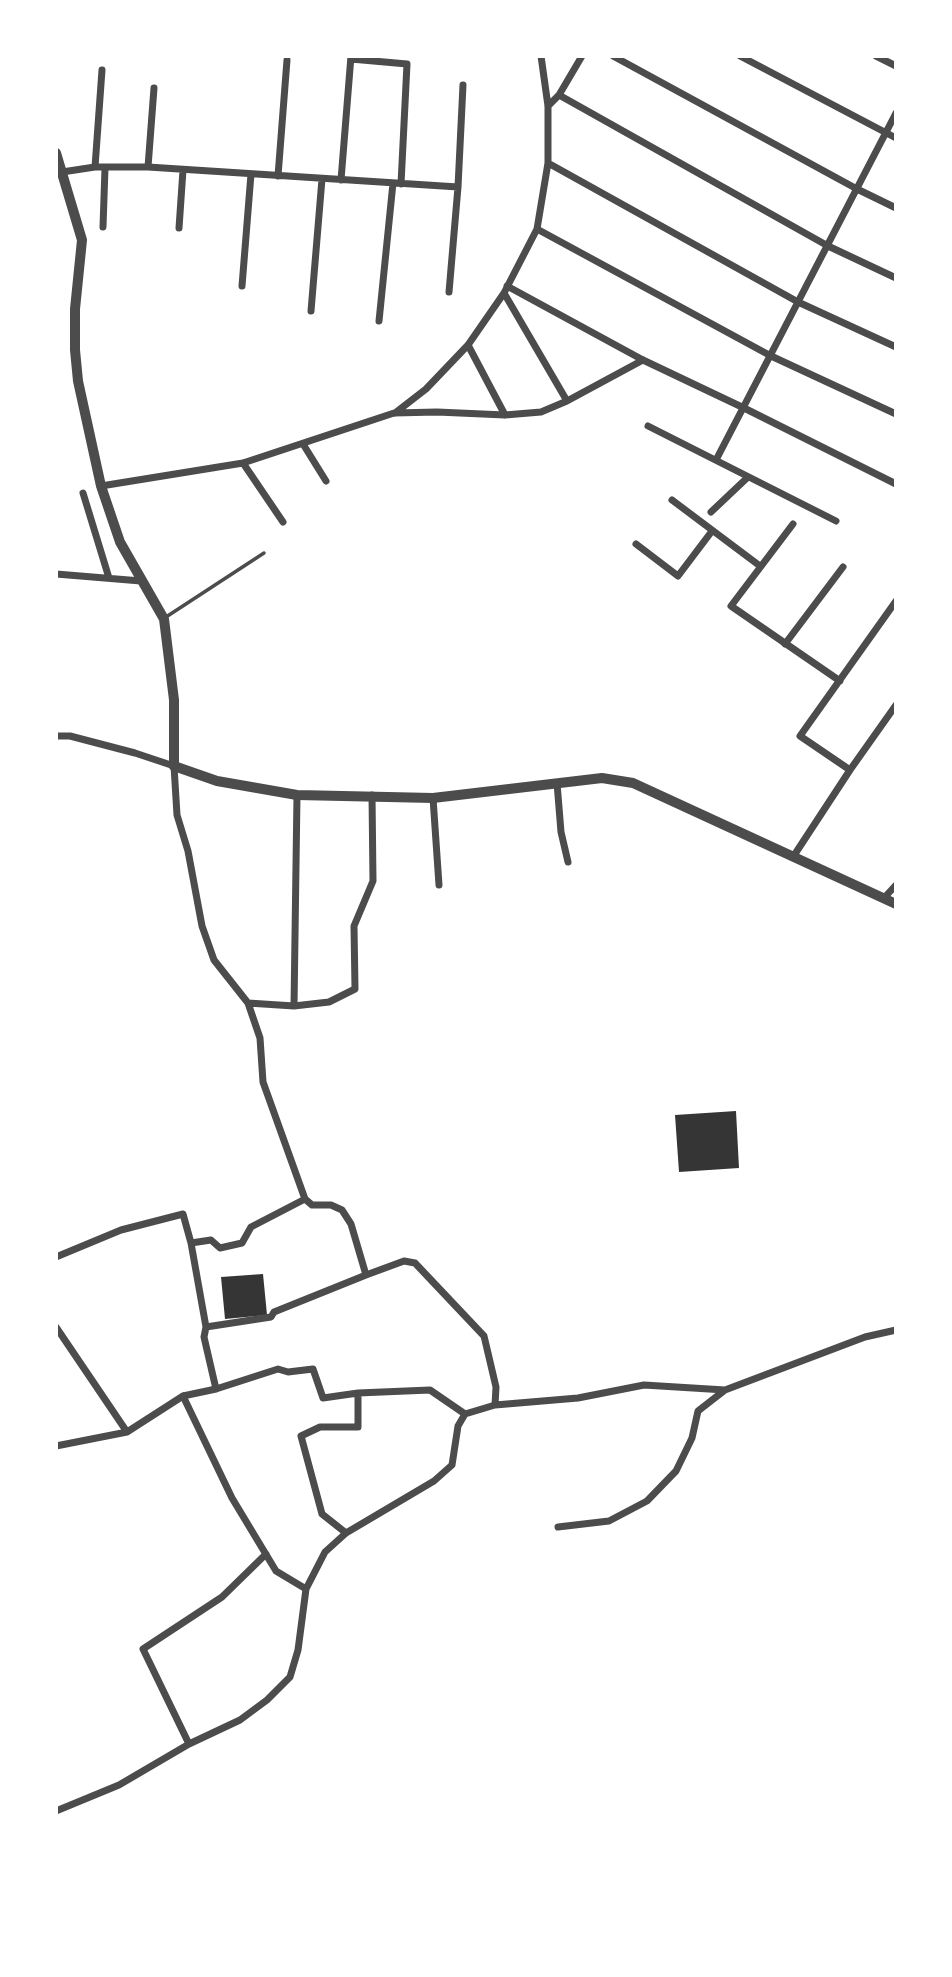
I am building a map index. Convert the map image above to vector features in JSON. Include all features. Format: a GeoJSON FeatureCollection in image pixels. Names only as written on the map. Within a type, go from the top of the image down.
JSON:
{"type":"FeatureCollection","features":[{"type":"Feature","properties":{"kind":"street"},"geometry":{"type":"LineString","coordinates":[[394,413],[426,389],[468,345],[506,290],[537,229],[548,163],[548,106],[541,56]]}},
{"type":"Feature","properties":{"kind":"street"},"geometry":{"type":"LineString","coordinates":[[548,106],[559,95],[582,56]]}},
{"type":"Feature","properties":{"kind":"street"},"geometry":{"type":"LineString","coordinates":[[613,56],[896,208]]}},
{"type":"Feature","properties":{"kind":"street"},"geometry":{"type":"LineString","coordinates":[[740,56],[896,138]]}},
{"type":"Feature","properties":{"kind":"street"},"geometry":{"type":"LineString","coordinates":[[876,56],[896,66]]}},
{"type":"Feature","properties":{"kind":"street"},"geometry":{"type":"LineString","coordinates":[[341,180],[351,57],[408,64],[397,183],[379,321]]}},
{"type":"Feature","properties":{"kind":"street"},"geometry":{"type":"LineString","coordinates":[[278,176],[287,60]]}},
{"type":"Feature","properties":{"kind":"street"},"geometry":{"type":"LineString","coordinates":[[95,167],[102,70]]}},
{"type":"Feature","properties":{"kind":"street"},"geometry":{"type":"LineString","coordinates":[[449,292],[463,85]]}},
{"type":"Feature","properties":{"kind":"street"},"geometry":{"type":"LineString","coordinates":[[148,167],[154,88]]}},
{"type":"Feature","properties":{"kind":"street"},"geometry":{"type":"LineString","coordinates":[[559,95],[828,246],[896,278]]}},
{"type":"Feature","properties":{"kind":"street"},"geometry":{"type":"LineString","coordinates":[[716,460],[896,113]]}},
{"type":"Feature","properties":{"kind":"street"},"geometry":{"type":"LineString","coordinates":[[56,153],[82,240],[75,309],[78,381],[101,486],[120,542],[164,618],[174,700],[177,815],[188,851],[202,926],[214,960],[248,1003],[260,1038],[263,1082],[304,1199],[312,1205],[331,1205],[342,1210],[351,1224],[366,1275]]}},
{"type":"Feature","properties":{"kind":"street"},"geometry":{"type":"LineString","coordinates":[[548,163],[798,302],[896,347]]}},
{"type":"Feature","properties":{"kind":"street"},"geometry":{"type":"LineString","coordinates":[[62,172],[95,167],[148,167],[458,187]]}},
{"type":"Feature","properties":{"kind":"street"},"geometry":{"type":"LineString","coordinates":[[103,227],[105,168]]}},
{"type":"Feature","properties":{"kind":"street"},"geometry":{"type":"LineString","coordinates":[[179,228],[183,170]]}},
{"type":"Feature","properties":{"kind":"street"},"geometry":{"type":"LineString","coordinates":[[242,286],[251,174]]}},
{"type":"Feature","properties":{"kind":"street"},"geometry":{"type":"LineString","coordinates":[[311,311],[322,179]]}},
{"type":"Feature","properties":{"kind":"street"},"geometry":{"type":"LineString","coordinates":[[537,229],[771,355],[896,414]]}},
{"type":"Feature","properties":{"kind":"street"},"geometry":{"type":"LineString","coordinates":[[506,290],[896,484]]}},
{"type":"Feature","properties":{"kind":"street"},"geometry":{"type":"LineString","coordinates":[[506,290],[567,401]]}},
{"type":"Feature","properties":{"kind":"street"},"geometry":{"type":"LineString","coordinates":[[468,345],[505,415]]}},
{"type":"Feature","properties":{"kind":"street"},"geometry":{"type":"LineString","coordinates":[[101,486],[243,463],[394,413],[505,415],[541,412],[643,360]]}},
{"type":"Feature","properties":{"kind":"street"},"geometry":{"type":"LineString","coordinates":[[648,426],[836,521]]}},
{"type":"Feature","properties":{"kind":"street"},"geometry":{"type":"LineString","coordinates":[[303,444],[326,481]]}},
{"type":"Feature","properties":{"kind":"street"},"geometry":{"type":"LineString","coordinates":[[243,463],[284,522]]}},
{"type":"Feature","properties":{"kind":"street"},"geometry":{"type":"LineString","coordinates":[[711,512],[748,477]]}},
{"type":"Feature","properties":{"kind":"street"},"geometry":{"type":"LineString","coordinates":[[83,493],[109,578]]}},
{"type":"Feature","properties":{"kind":"street"},"geometry":{"type":"LineString","coordinates":[[672,500],[760,566]]}},
{"type":"Feature","properties":{"kind":"street"},"geometry":{"type":"LineString","coordinates":[[793,524],[731,606],[839,681]]}},
{"type":"Feature","properties":{"kind":"street"},"geometry":{"type":"LineString","coordinates":[[636,544],[678,576],[712,531]]}},
{"type":"Feature","properties":{"kind":"street"},"geometry":{"type":"LineString","coordinates":[[785,644],[843,567]]}},
{"type":"Feature","properties":{"kind":"street"},"geometry":{"type":"LineString","coordinates":[[56,575],[141,581]]}},
{"type":"Feature","properties":{"kind":"street"},"geometry":{"type":"LineString","coordinates":[[850,770],[800,736],[896,601]]}},
{"type":"Feature","properties":{"kind":"street"},"geometry":{"type":"LineString","coordinates":[[793,857],[896,705]]}},
{"type":"Feature","properties":{"kind":"street"},"geometry":{"type":"LineString","coordinates":[[56,736],[70,736],[135,752],[218,781],[297,795],[433,797],[602,778],[633,783],[896,904]]}},
{"type":"Feature","properties":{"kind":"street"},"geometry":{"type":"LineString","coordinates":[[557,783],[561,832],[568,862]]}},
{"type":"Feature","properties":{"kind":"street"},"geometry":{"type":"LineString","coordinates":[[293,1006],[297,795]]}},
{"type":"Feature","properties":{"kind":"street"},"geometry":{"type":"LineString","coordinates":[[248,1003],[293,1006],[329,1002],[355,989],[354,926],[373,881],[372,795]]}},
{"type":"Feature","properties":{"kind":"street"},"geometry":{"type":"LineString","coordinates":[[433,797],[439,885]]}},
{"type":"Feature","properties":{"kind":"street"},"geometry":{"type":"LineString","coordinates":[[884,898],[896,885]]}},
{"type":"Feature","properties":{"kind":"street"},"geometry":{"type":"LineString","coordinates":[[191,1243],[211,1240],[220,1248],[242,1242],[251,1227],[304,1199]]}},
{"type":"Feature","properties":{"kind":"street"},"geometry":{"type":"LineString","coordinates":[[56,1257],[121,1230],[183,1214],[191,1243],[206,1327],[204,1337],[216,1389]]}},
{"type":"Feature","properties":{"kind":"street"},"geometry":{"type":"LineString","coordinates":[[206,1327],[271,1317],[274,1312],[366,1275],[404,1261],[415,1263],[484,1336],[496,1387],[495,1405]]}},
{"type":"Feature","properties":{"kind":"street"},"geometry":{"type":"LineString","coordinates":[[56,1327],[127,1432]]}},
{"type":"Feature","properties":{"kind":"street"},"geometry":{"type":"LineString","coordinates":[[558,1527],[609,1521],[647,1501],[676,1471],[692,1438],[698,1411],[725,1390],[865,1337],[896,1330]]}},
{"type":"Feature","properties":{"kind":"street"},"geometry":{"type":"LineString","coordinates":[[56,1446],[127,1432],[183,1396],[216,1389],[278,1368],[288,1373],[313,1369],[323,1398],[358,1392],[430,1390],[465,1414]]}},
{"type":"Feature","properties":{"kind":"street"},"geometry":{"type":"LineString","coordinates":[[56,1811],[119,1785],[190,1744],[240,1720],[267,1700],[290,1677],[298,1650],[306,1589],[325,1552],[346,1533],[434,1481],[452,1465],[458,1426],[465,1414],[495,1405],[578,1398],[644,1385],[725,1390]]}},
{"type":"Feature","properties":{"kind":"street"},"geometry":{"type":"LineString","coordinates":[[346,1533],[322,1514],[301,1436],[320,1427],[358,1427],[358,1392]]}},
{"type":"Feature","properties":{"kind":"street"},"geometry":{"type":"LineString","coordinates":[[183,1396],[232,1498],[276,1571],[306,1589]]}},
{"type":"Feature","properties":{"kind":"street"},"geometry":{"type":"LineString","coordinates":[[190,1744],[143,1649],[222,1597],[267,1554]]}},
{"type":"Feature","properties":{"kind":"lane"},"geometry":{"type":"LineString","coordinates":[[164,618],[264,553]]}},
{"type":"Feature","properties":{"kind":"building"},"geometry":{"type":"Polygon","coordinates":[[[736,1111],[739,1168],[679,1172],[675,1115],[736,1111]]]}},
{"type":"Feature","properties":{"kind":"building"},"geometry":{"type":"Polygon","coordinates":[[[263,1274],[267,1315],[225,1319],[221,1277],[263,1274]]]}}]}
